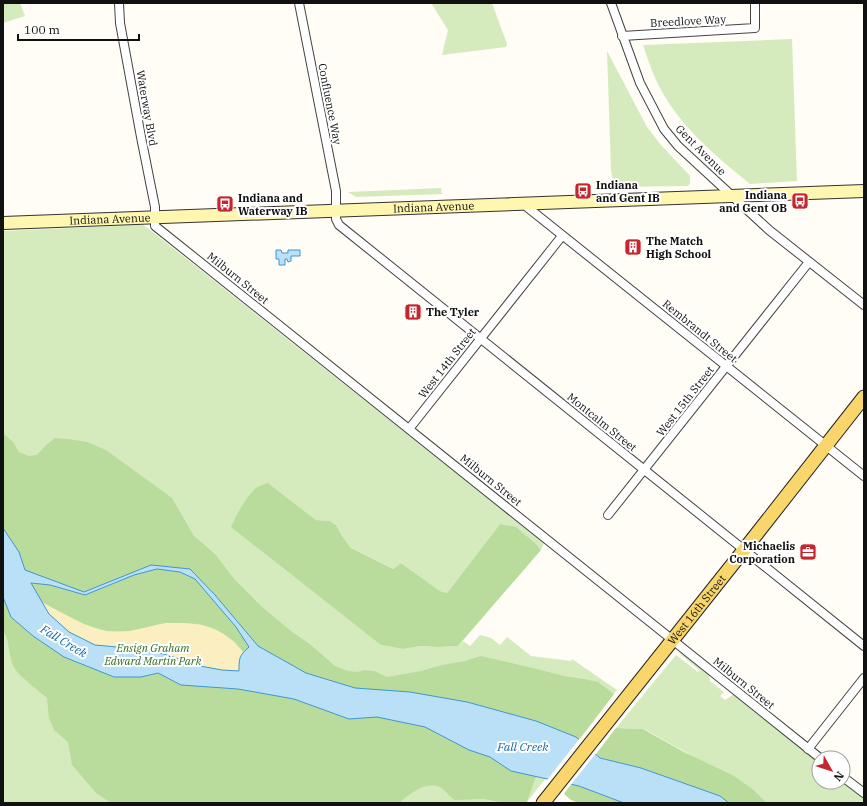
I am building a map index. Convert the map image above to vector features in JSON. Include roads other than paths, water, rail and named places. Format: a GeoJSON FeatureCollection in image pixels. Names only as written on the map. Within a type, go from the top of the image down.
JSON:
{"type":"FeatureCollection","features":[{"type":"Feature","properties":{"kind":"main road","name":"Indiana Avenue"},"geometry":{"type":"LineString","coordinates":[[3,223],[864,191]]}},
{"type":"Feature","properties":{"kind":"main road","name":"West 16th Street"},"geometry":{"type":"LineString","coordinates":[[543,803],[864,397]]}},
{"type":"Feature","properties":{"kind":"street","name":"Waterway Blvd"},"geometry":{"type":"LineString","coordinates":[[119,3],[120,23],[156,217]]}},
{"type":"Feature","properties":{"kind":"street","name":"Confluence Way"},"geometry":{"type":"LineString","coordinates":[[299,3],[336,191],[335,210]]}},
{"type":"Feature","properties":{"kind":"street","name":"Gent Avenue"},"geometry":{"type":"LineString","coordinates":[[611,3],[640,83],[664,129],[678,146],[769,230],[864,305]]}},
{"type":"Feature","properties":{"kind":"street","name":"Breedlove Way"},"geometry":{"type":"LineString","coordinates":[[622,36],[755,28],[755,3]]}},
{"type":"Feature","properties":{"kind":"street","name":"Rembrandt Street"},"geometry":{"type":"LineString","coordinates":[[522,203],[864,476]]}},
{"type":"Feature","properties":{"kind":"street","name":"Montcalm Street"},"geometry":{"type":"LineString","coordinates":[[335,210],[336,219],[339,225],[864,646]]}},
{"type":"Feature","properties":{"kind":"street","name":"Milburn Street"},"geometry":{"type":"LineString","coordinates":[[156,217],[154,226],[811,750]]}},
{"type":"Feature","properties":{"kind":"street","name":"West 14th Street"},"geometry":{"type":"LineString","coordinates":[[409,429],[562,236]]}},
{"type":"Feature","properties":{"kind":"street","name":"West 15th Street"},"geometry":{"type":"LineString","coordinates":[[608,515],[809,262]]}},
{"type":"Feature","properties":{"kind":"street"},"geometry":{"type":"LineString","coordinates":[[808,748],[864,678]]}},
{"type":"Feature","properties":{"kind":"street"},"geometry":{"type":"LineString","coordinates":[[851,782],[864,793]]}},
{"type":"Feature","properties":{"kind":"water"},"geometry":{"type":"Polygon","coordinates":[[[276,250],[281,250],[282,253],[288,253],[288,250],[300,250],[300,256],[291,256],[291,261],[288,262],[287,259],[285,259],[285,265],[279,265],[279,259],[276,259],[276,250]]]}},
{"type":"Feature","properties":{"kind":"water","name":"Fall Creek"},"geometry":{"type":"Polygon","coordinates":[[[3,528],[19,552],[25,570],[84,592],[151,565],[190,569],[215,595],[258,646],[306,673],[355,688],[410,692],[467,702],[536,721],[576,737],[600,758],[641,768],[720,796],[729,803],[624,803],[579,786],[511,771],[490,757],[469,750],[425,727],[377,717],[349,719],[294,699],[238,689],[181,685],[158,673],[141,677],[114,677],[64,657],[33,636],[11,617],[3,597],[3,528]],[[157,569],[134,575],[85,595],[50,585],[31,583],[49,614],[69,632],[95,645],[128,648],[164,654],[200,666],[239,671],[240,658],[249,647],[236,627],[195,579],[180,572],[157,569]]]}},
{"type":"Feature","properties":{"kind":"place","name":"Indiana and Gent IB"},"geometry":{"type":"Point","coordinates":[583,191]}},
{"type":"Feature","properties":{"kind":"place","name":"Indiana and Gent OB"},"geometry":{"type":"Point","coordinates":[800,201]}},
{"type":"Feature","properties":{"kind":"place","name":"Indiana and Waterway IB"},"geometry":{"type":"Point","coordinates":[225,204]}},
{"type":"Feature","properties":{"kind":"place","name":"The Match High School"},"geometry":{"type":"Point","coordinates":[633,247]}},
{"type":"Feature","properties":{"kind":"place","name":"The Tyler"},"geometry":{"type":"Point","coordinates":[413,312]}},
{"type":"Feature","properties":{"kind":"place","name":"Michaelis Corporation"},"geometry":{"type":"Point","coordinates":[808,552]}},
{"type":"Feature","properties":{"kind":"park label","name":"Ensign Graham Edward Martin Park"},"geometry":{"type":"Point","coordinates":[153,654]}}]}
